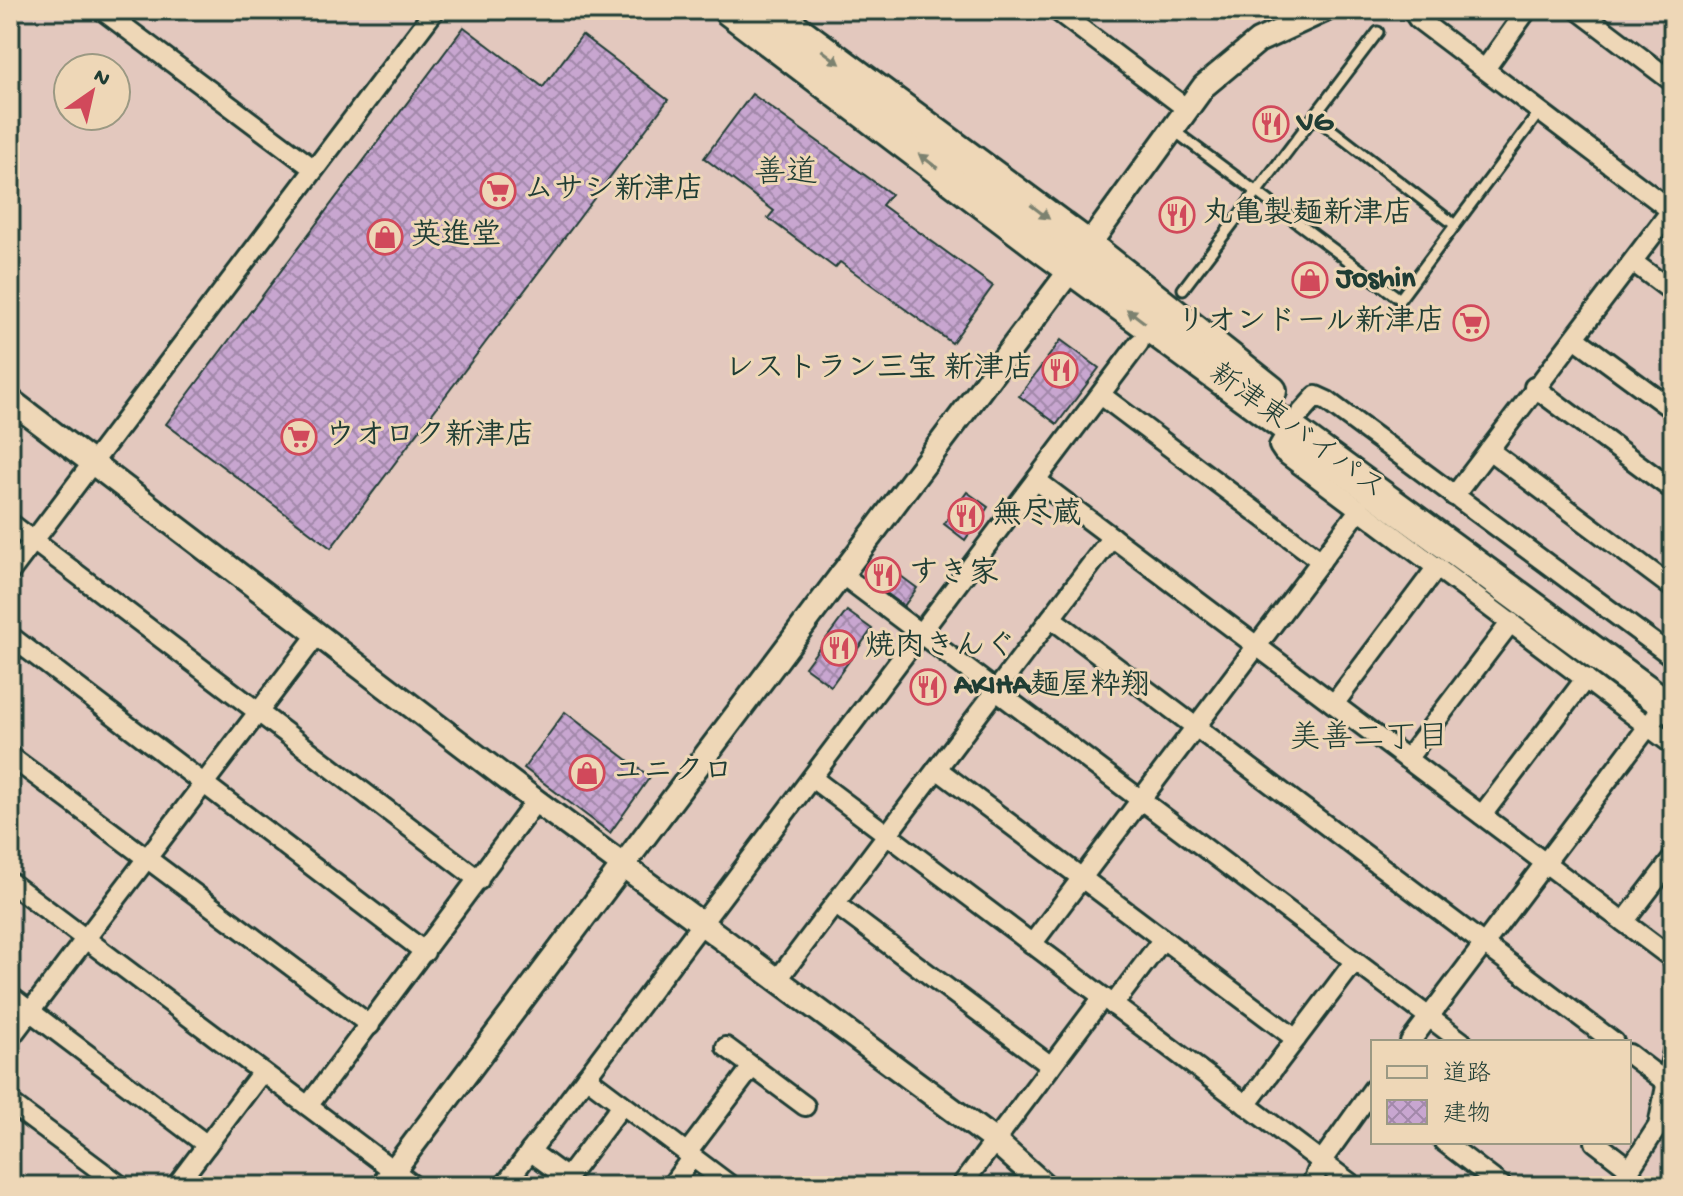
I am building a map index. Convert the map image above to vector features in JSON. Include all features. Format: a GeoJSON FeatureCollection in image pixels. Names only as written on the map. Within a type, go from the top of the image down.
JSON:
{"type":"FeatureCollection","features":[{"type":"Feature","properties":{"kind":"highway","name":"新津東バイパス"},"geometry":{"type":"LineString","coordinates":[[729,10],[1080,257]]}},
{"type":"Feature","properties":{"kind":"highway","name":"新津東バイパス"},"geometry":{"type":"LineString","coordinates":[[769,10],[1080,257],[1294,421],[1659,718]]}},
{"type":"Feature","properties":{"kind":"highway","name":"新津東バイパス"},"geometry":{"type":"LineString","coordinates":[[1294,421],[1673,687]]}},
{"type":"Feature","properties":{"kind":"street"},"geometry":{"type":"LineString","coordinates":[[102,10],[314,169]]}},
{"type":"Feature","properties":{"kind":"street"},"geometry":{"type":"LineString","coordinates":[[10,572],[435,10]]}},
{"type":"Feature","properties":{"kind":"street"},"geometry":{"type":"LineString","coordinates":[[1056,10],[1187,109]]}},
{"type":"Feature","properties":{"kind":"street"},"geometry":{"type":"LineString","coordinates":[[388,1178],[1080,257],[1204,86],[1239,54],[1282,28],[1325,10]]}},
{"type":"Feature","properties":{"kind":"street"},"geometry":{"type":"LineString","coordinates":[[1412,10],[1418,19],[1672,210],[1534,387],[1454,496]]}},
{"type":"Feature","properties":{"kind":"street"},"geometry":{"type":"LineString","coordinates":[[1485,69],[1527,10]]}},
{"type":"Feature","properties":{"kind":"street"},"geometry":{"type":"LineString","coordinates":[[1578,10],[1673,82]]}},
{"type":"Feature","properties":{"kind":"street"},"geometry":{"type":"LineString","coordinates":[[1633,262],[1673,292]]}},
{"type":"Feature","properties":{"kind":"street"},"geometry":{"type":"LineString","coordinates":[[1575,338],[1673,410]]}},
{"type":"Feature","properties":{"kind":"street"},"geometry":{"type":"LineString","coordinates":[[504,1186],[1139,343]]}},
{"type":"Feature","properties":{"kind":"street"},"geometry":{"type":"LineString","coordinates":[[1534,387],[1673,490]]}},
{"type":"Feature","properties":{"kind":"street"},"geometry":{"type":"LineString","coordinates":[[1101,395],[1321,561]]}},
{"type":"Feature","properties":{"kind":"street"},"geometry":{"type":"LineString","coordinates":[[1673,657],[1327,401],[1316,396],[1294,421],[1279,446],[1586,678],[1659,718],[1673,745]]}},
{"type":"Feature","properties":{"kind":"street"},"geometry":{"type":"LineString","coordinates":[[10,400],[536,801],[995,1141],[1045,1186]]}},
{"type":"Feature","properties":{"kind":"street"},"geometry":{"type":"LineString","coordinates":[[1489,450],[1673,588]]}},
{"type":"Feature","properties":{"kind":"street"},"geometry":{"type":"LineString","coordinates":[[1036,480],[1673,959]]}},
{"type":"Feature","properties":{"kind":"street"},"geometry":{"type":"LineString","coordinates":[[1032,944],[1360,509]]}},
{"type":"Feature","properties":{"kind":"street"},"geometry":{"type":"LineString","coordinates":[[10,523],[479,880]]}},
{"type":"Feature","properties":{"kind":"street"},"geometry":{"type":"LineString","coordinates":[[778,979],[1112,537]]}},
{"type":"Feature","properties":{"kind":"street"},"geometry":{"type":"LineString","coordinates":[[1334,704],[1437,567]]}},
{"type":"Feature","properties":{"kind":"street"},"geometry":{"type":"LineString","coordinates":[[840,573],[1459,1040]]}},
{"type":"Feature","properties":{"kind":"street"},"geometry":{"type":"LineString","coordinates":[[1051,618],[1611,1040]]}},
{"type":"Feature","properties":{"kind":"street"},"geometry":{"type":"LineString","coordinates":[[1407,759],[1511,622]]}},
{"type":"Feature","properties":{"kind":"street"},"geometry":{"type":"LineString","coordinates":[[10,1038],[256,711],[317,635]]}},
{"type":"Feature","properties":{"kind":"street"},"geometry":{"type":"LineString","coordinates":[[10,636],[425,952]]}},
{"type":"Feature","properties":{"kind":"street"},"geometry":{"type":"LineString","coordinates":[[1482,815],[1586,678]]}},
{"type":"Feature","properties":{"kind":"street"},"geometry":{"type":"LineString","coordinates":[[1412,1040],[1659,718]]}},
{"type":"Feature","properties":{"kind":"street"},"geometry":{"type":"LineString","coordinates":[[10,756],[370,1025]]}},
{"type":"Feature","properties":{"kind":"street"},"geometry":{"type":"LineString","coordinates":[[937,769],[1296,1039]]}},
{"type":"Feature","properties":{"kind":"street"},"geometry":{"type":"LineString","coordinates":[[812,778],[1354,1186]]}},
{"type":"Feature","properties":{"kind":"street"},"geometry":{"type":"LineString","coordinates":[[308,1106],[536,801]]}},
{"type":"Feature","properties":{"kind":"street"},"geometry":{"type":"LineString","coordinates":[[1624,922],[1673,858]]}},
{"type":"Feature","properties":{"kind":"street"},"geometry":{"type":"LineString","coordinates":[[10,882],[308,1106],[388,1178],[414,1186]]}},
{"type":"Feature","properties":{"kind":"street"},"geometry":{"type":"LineString","coordinates":[[835,904],[1051,1066]]}},
{"type":"Feature","properties":{"kind":"street"},"geometry":{"type":"LineString","coordinates":[[961,1186],[1051,1066],[1163,939]]}},
{"type":"Feature","properties":{"kind":"street"},"geometry":{"type":"LineString","coordinates":[[1246,1105],[1355,961]]}},
{"type":"Feature","properties":{"kind":"street"},"geometry":{"type":"LineString","coordinates":[[10,996],[207,1145]]}},
{"type":"Feature","properties":{"kind":"street"},"geometry":{"type":"LineString","coordinates":[[726,1047],[805,1106]]}},
{"type":"Feature","properties":{"kind":"street"},"geometry":{"type":"LineString","coordinates":[[1619,1186],[1658,1126],[1673,1051]]}},
{"type":"Feature","properties":{"kind":"street"},"geometry":{"type":"LineString","coordinates":[[1631,1056],[1667,1083]]}},
{"type":"Feature","properties":{"kind":"street"},"geometry":{"type":"LineString","coordinates":[[671,1186],[752,1067]]}},
{"type":"Feature","properties":{"kind":"street"},"geometry":{"type":"LineString","coordinates":[[176,1186],[262,1072]]}},
{"type":"Feature","properties":{"kind":"street"},"geometry":{"type":"LineString","coordinates":[[586,1077],[731,1186]]}},
{"type":"Feature","properties":{"kind":"street"},"geometry":{"type":"LineString","coordinates":[[1311,1186],[1321,1162],[1371,1092]]}},
{"type":"Feature","properties":{"kind":"street"},"geometry":{"type":"LineString","coordinates":[[10,1103],[121,1186]]}},
{"type":"Feature","properties":{"kind":"street"},"geometry":{"type":"LineString","coordinates":[[530,1151],[567,1178],[622,1105]]}},
{"type":"Feature","properties":{"kind":"street"},"geometry":{"type":"LineString","coordinates":[[1447,1144],[1502,1186]]}},
{"type":"Feature","properties":{"kind":"street"},"geometry":{"type":"LineString","coordinates":[[1598,1144],[1630,1169]]}},
{"type":"Feature","properties":{"kind":"lane"},"geometry":{"type":"LineString","coordinates":[[1183,289],[1378,32]]}},
{"type":"Feature","properties":{"kind":"lane"},"geometry":{"type":"LineString","coordinates":[[1173,130],[1400,299],[1541,110]]}},
{"type":"Feature","properties":{"kind":"lane"},"geometry":{"type":"LineString","coordinates":[[1315,117],[1455,225]]}},
{"type":"Feature","properties":{"kind":"building"},"geometry":{"type":"Polygon","coordinates":[[[464,27],[543,87],[582,35],[668,100],[331,548],[166,424],[464,27]]]}},
{"type":"Feature","properties":{"kind":"building"},"geometry":{"type":"Polygon","coordinates":[[[752,94],[891,194],[882,205],[993,286],[952,343],[840,262],[835,268],[768,218],[774,211],[704,158],[752,94]]]}},
{"type":"Feature","properties":{"kind":"building"},"geometry":{"type":"Polygon","coordinates":[[[1061,340],[1099,368],[1057,424],[1019,396],[1061,340]]]}},
{"type":"Feature","properties":{"kind":"building","name":"無尽蔵"},"geometry":{"type":"Polygon","coordinates":[[[967,492],[988,507],[965,540],[944,524],[967,492]]]}},
{"type":"Feature","properties":{"kind":"building"},"geometry":{"type":"Polygon","coordinates":[[[882,562],[917,588],[904,606],[869,580],[882,562]]]}},
{"type":"Feature","properties":{"kind":"building","name":"焼肉きんぐ"},"geometry":{"type":"Polygon","coordinates":[[[847,611],[872,629],[831,686],[805,667],[847,611]]]}},
{"type":"Feature","properties":{"kind":"building","name":"ユニクロ"},"geometry":{"type":"Polygon","coordinates":[[[565,712],[650,777],[610,833],[524,768],[565,712]]]}},
{"type":"Feature","properties":{"kind":"place","name":"VG"},"geometry":{"type":"Point","coordinates":[1271,124]}},
{"type":"Feature","properties":{"kind":"place","name":"ムサシ新津店"},"geometry":{"type":"Point","coordinates":[498,191]}},
{"type":"Feature","properties":{"kind":"place","name":"丸亀製麺新津店"},"geometry":{"type":"Point","coordinates":[1177,215]}},
{"type":"Feature","properties":{"kind":"place","name":"英進堂"},"geometry":{"type":"Point","coordinates":[385,237]}},
{"type":"Feature","properties":{"kind":"place","name":"Joshin"},"geometry":{"type":"Point","coordinates":[1310,280]}},
{"type":"Feature","properties":{"kind":"place","name":"リオンドール新津店"},"geometry":{"type":"Point","coordinates":[1471,323]}},
{"type":"Feature","properties":{"kind":"place","name":"レストラン三宝 新津店"},"geometry":{"type":"Point","coordinates":[1060,370]}},
{"type":"Feature","properties":{"kind":"place","name":"ウオロク新津店"},"geometry":{"type":"Point","coordinates":[299,437]}},
{"type":"Feature","properties":{"kind":"place","name":"無尽蔵"},"geometry":{"type":"Point","coordinates":[966,516]}},
{"type":"Feature","properties":{"kind":"place","name":"すき家"},"geometry":{"type":"Point","coordinates":[883,575]}},
{"type":"Feature","properties":{"kind":"place","name":"焼肉きんぐ"},"geometry":{"type":"Point","coordinates":[839,648]}},
{"type":"Feature","properties":{"kind":"place","name":"AKIHA麺屋粋翔"},"geometry":{"type":"Point","coordinates":[928,687]}},
{"type":"Feature","properties":{"kind":"place","name":"ユニクロ"},"geometry":{"type":"Point","coordinates":[587,773]}},
{"type":"Feature","properties":{"kind":"district","name":"善道"},"geometry":{"type":"Point","coordinates":[786,175]}},
{"type":"Feature","properties":{"kind":"district","name":"美善二丁目"},"geometry":{"type":"Point","coordinates":[1369,740]}}]}
